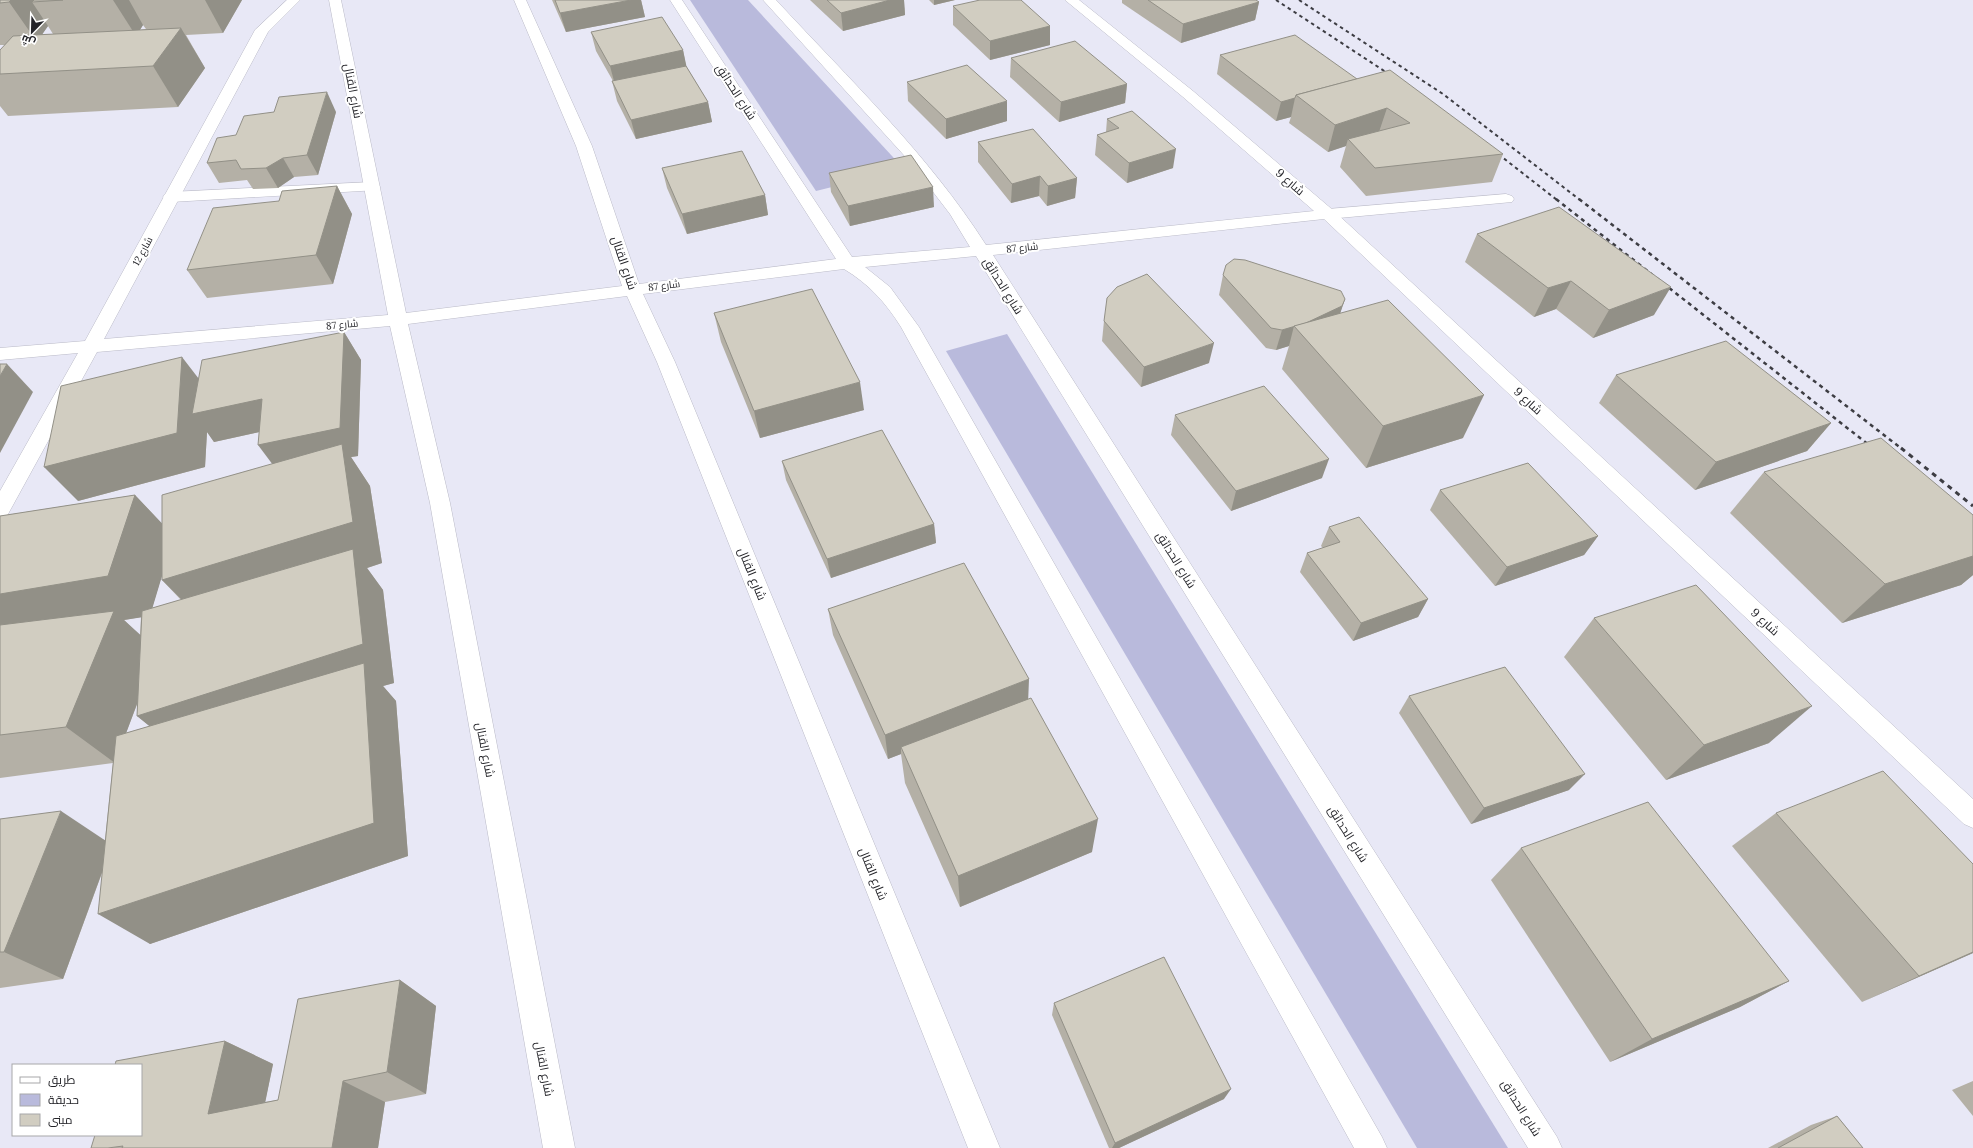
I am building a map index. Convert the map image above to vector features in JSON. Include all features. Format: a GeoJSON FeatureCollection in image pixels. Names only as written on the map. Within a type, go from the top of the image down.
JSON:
{"type":"FeatureCollection","features":[{"type":"Feature","properties":{"kind":"street","name":"شارع 12"},"geometry":{"type":"LineString","coordinates":[[0,510],[92,345],[262,30],[294,0]]}},
{"type":"Feature","properties":{"kind":"street","name":"شارع القنال"},"geometry":{"type":"LineString","coordinates":[[336,0],[398,320],[440,503],[559,1148]]}},
{"type":"Feature","properties":{"kind":"street","name":"شارع القنال"},"geometry":{"type":"LineString","coordinates":[[520,0],[584,146],[632,289],[666,362],[984,1148]]}},
{"type":"Feature","properties":{"kind":"street","name":"شارع الحدائق"},"geometry":{"type":"LineString","coordinates":[[676,0],[847,263],[868,275],[893,299],[910,327],[1371,1148]]}},
{"type":"Feature","properties":{"kind":"street","name":"شارع الحدائق"},"geometry":{"type":"LineString","coordinates":[[768,0],[916,160],[956,212],[1546,1148]]}},
{"type":"Feature","properties":{"kind":"street","name":"شارع 9"},"geometry":{"type":"LineString","coordinates":[[1071,0],[1188,94],[1328,214],[1973,816]]}},
{"type":"Feature","properties":{"kind":"street"},"geometry":{"type":"LineString","coordinates":[[171,197],[372,187]]}},
{"type":"Feature","properties":{"kind":"street","name":"شارع 87"},"geometry":{"type":"LineString","coordinates":[[0,354],[398,320],[632,289],[847,263],[981,251],[1328,214],[1506,199]]}},
{"type":"Feature","properties":{"kind":"green space"},"geometry":{"type":"Polygon","coordinates":[[[690,0],[748,0],[904,169],[816,191],[690,0]]]}},
{"type":"Feature","properties":{"kind":"green space"},"geometry":{"type":"Polygon","coordinates":[[[1007,334],[1508,1148],[1417,1148],[946,351],[1007,334]]]}},
{"type":"Feature","properties":{"kind":"building"},"geometry":{"type":"Polygon","coordinates":[[[0,0],[11,0],[9,2],[0,3],[0,0]]]}},
{"type":"Feature","properties":{"kind":"building"},"geometry":{"type":"Polygon","coordinates":[[[34,0],[63,0],[32,2],[34,0]]]}},
{"type":"Feature","properties":{"kind":"building"},"geometry":{"type":"Polygon","coordinates":[[[555,0],[631,0],[560,13],[555,0]]]}},
{"type":"Feature","properties":{"kind":"building"},"geometry":{"type":"Polygon","coordinates":[[[827,0],[890,0],[841,13],[827,0]]]}},
{"type":"Feature","properties":{"kind":"building"},"geometry":{"type":"Polygon","coordinates":[[[980,0],[1021,0],[1050,26],[990,41],[953,6],[980,0]]]}},
{"type":"Feature","properties":{"kind":"building"},"geometry":{"type":"Polygon","coordinates":[[[1148,0],[1256,0],[1259,2],[1183,24],[1148,0]]]}},
{"type":"Feature","properties":{"kind":"building"},"geometry":{"type":"Polygon","coordinates":[[[662,17],[683,50],[610,66],[591,32],[662,17]]]}},
{"type":"Feature","properties":{"kind":"building"},"geometry":{"type":"Polygon","coordinates":[[[181,28],[153,66],[0,74],[0,50],[13,36],[181,28]]]}},
{"type":"Feature","properties":{"kind":"building"},"geometry":{"type":"Polygon","coordinates":[[[1295,35],[1357,79],[1296,95],[1295,98],[1281,102],[1220,55],[1295,35]]]}},
{"type":"Feature","properties":{"kind":"building"},"geometry":{"type":"Polygon","coordinates":[[[1075,41],[1127,84],[1061,102],[1011,58],[1075,41]]]}},
{"type":"Feature","properties":{"kind":"building"},"geometry":{"type":"Polygon","coordinates":[[[967,65],[1007,101],[946,119],[907,82],[967,65]]]}},
{"type":"Feature","properties":{"kind":"building"},"geometry":{"type":"Polygon","coordinates":[[[686,66],[708,102],[631,120],[612,81],[686,66]]]}},
{"type":"Feature","properties":{"kind":"building"},"geometry":{"type":"Polygon","coordinates":[[[1390,70],[1503,154],[1375,168],[1348,139],[1410,123],[1387,108],[1335,125],[1296,95],[1390,70]]]}},
{"type":"Feature","properties":{"kind":"building"},"geometry":{"type":"Polygon","coordinates":[[[327,92],[307,155],[283,158],[266,168],[241,169],[236,160],[207,163],[217,138],[236,135],[244,116],[274,112],[279,97],[327,92]]]}},
{"type":"Feature","properties":{"kind":"building"},"geometry":{"type":"Polygon","coordinates":[[[1132,111],[1176,149],[1129,163],[1097,135],[1119,128],[1107,119],[1132,111]]]}},
{"type":"Feature","properties":{"kind":"building"},"geometry":{"type":"Polygon","coordinates":[[[1033,129],[1077,178],[1048,186],[1040,176],[1012,184],[978,142],[1033,129]]]}},
{"type":"Feature","properties":{"kind":"building"},"geometry":{"type":"Polygon","coordinates":[[[742,151],[765,195],[682,214],[662,168],[742,151]]]}},
{"type":"Feature","properties":{"kind":"building"},"geometry":{"type":"Polygon","coordinates":[[[911,155],[933,187],[848,206],[829,173],[911,155]]]}},
{"type":"Feature","properties":{"kind":"building"},"geometry":{"type":"Polygon","coordinates":[[[337,186],[316,255],[187,270],[213,208],[279,201],[282,191],[337,186]]]}},
{"type":"Feature","properties":{"kind":"building"},"geometry":{"type":"Polygon","coordinates":[[[1559,207],[1671,287],[1609,310],[1571,281],[1548,288],[1477,234],[1559,207]]]}},
{"type":"Feature","properties":{"kind":"building"},"geometry":{"type":"Polygon","coordinates":[[[1234,259],[1245,260],[1341,291],[1345,299],[1342,306],[1306,323],[1282,330],[1271,328],[1223,275],[1226,265],[1234,259]]]}},
{"type":"Feature","properties":{"kind":"building"},"geometry":{"type":"Polygon","coordinates":[[[1147,274],[1214,343],[1144,367],[1104,321],[1107,298],[1117,287],[1147,274]]]}},
{"type":"Feature","properties":{"kind":"building"},"geometry":{"type":"Polygon","coordinates":[[[812,289],[860,382],[754,411],[714,313],[812,289]]]}},
{"type":"Feature","properties":{"kind":"building"},"geometry":{"type":"Polygon","coordinates":[[[1388,300],[1484,395],[1383,426],[1294,326],[1388,300]]]}},
{"type":"Feature","properties":{"kind":"building"},"geometry":{"type":"Polygon","coordinates":[[[344,332],[340,428],[258,445],[262,399],[192,414],[202,360],[344,332]]]}},
{"type":"Feature","properties":{"kind":"building"},"geometry":{"type":"Polygon","coordinates":[[[1726,341],[1831,423],[1716,462],[1616,375],[1726,341]]]}},
{"type":"Feature","properties":{"kind":"building"},"geometry":{"type":"Polygon","coordinates":[[[182,357],[177,433],[44,467],[61,386],[182,357]]]}},
{"type":"Feature","properties":{"kind":"building"},"geometry":{"type":"Polygon","coordinates":[[[0,364],[7,364],[0,376],[0,364]]]}},
{"type":"Feature","properties":{"kind":"building"},"geometry":{"type":"Polygon","coordinates":[[[1264,386],[1329,459],[1236,491],[1175,415],[1264,386]]]}},
{"type":"Feature","properties":{"kind":"building"},"geometry":{"type":"Polygon","coordinates":[[[882,430],[934,524],[827,559],[782,461],[882,430]]]}},
{"type":"Feature","properties":{"kind":"building"},"geometry":{"type":"Polygon","coordinates":[[[1881,438],[1973,515],[1973,556],[1885,584],[1764,472],[1881,438]]]}},
{"type":"Feature","properties":{"kind":"building"},"geometry":{"type":"Polygon","coordinates":[[[342,444],[353,522],[162,580],[162,495],[342,444]]]}},
{"type":"Feature","properties":{"kind":"building"},"geometry":{"type":"Polygon","coordinates":[[[1528,463],[1598,536],[1507,567],[1440,490],[1528,463]]]}},
{"type":"Feature","properties":{"kind":"building"},"geometry":{"type":"Polygon","coordinates":[[[135,495],[108,576],[0,594],[0,516],[135,495]]]}},
{"type":"Feature","properties":{"kind":"building"},"geometry":{"type":"Polygon","coordinates":[[[1359,517],[1428,599],[1361,623],[1307,553],[1340,542],[1329,527],[1359,517]]]}},
{"type":"Feature","properties":{"kind":"building"},"geometry":{"type":"Polygon","coordinates":[[[353,549],[363,644],[137,716],[142,611],[353,549]]]}},
{"type":"Feature","properties":{"kind":"building"},"geometry":{"type":"Polygon","coordinates":[[[964,563],[1029,679],[885,735],[828,609],[964,563]]]}},
{"type":"Feature","properties":{"kind":"building"},"geometry":{"type":"Polygon","coordinates":[[[1696,585],[1812,706],[1704,745],[1594,618],[1696,585]]]}},
{"type":"Feature","properties":{"kind":"building"},"geometry":{"type":"Polygon","coordinates":[[[114,611],[66,727],[0,735],[0,625],[114,611]]]}},
{"type":"Feature","properties":{"kind":"building"},"geometry":{"type":"Polygon","coordinates":[[[364,663],[374,823],[98,914],[116,736],[364,663]]]}},
{"type":"Feature","properties":{"kind":"building"},"geometry":{"type":"Polygon","coordinates":[[[1505,667],[1585,774],[1484,808],[1409,696],[1505,667]]]}},
{"type":"Feature","properties":{"kind":"building"},"geometry":{"type":"Polygon","coordinates":[[[1031,698],[1098,819],[958,876],[901,747],[1031,698]]]}},
{"type":"Feature","properties":{"kind":"building"},"geometry":{"type":"Polygon","coordinates":[[[1883,771],[1973,864],[1973,952],[1919,976],[1776,813],[1883,771]]]}},
{"type":"Feature","properties":{"kind":"building"},"geometry":{"type":"Polygon","coordinates":[[[1648,802],[1789,981],[1652,1039],[1521,848],[1648,802]]]}},
{"type":"Feature","properties":{"kind":"building"},"geometry":{"type":"Polygon","coordinates":[[[61,811],[4,952],[0,952],[0,819],[61,811]]]}},
{"type":"Feature","properties":{"kind":"building"},"geometry":{"type":"Polygon","coordinates":[[[1164,957],[1231,1089],[1115,1143],[1054,1003],[1164,957]]]}},
{"type":"Feature","properties":{"kind":"building"},"geometry":{"type":"Polygon","coordinates":[[[400,980],[387,1072],[343,1081],[332,1148],[122,1148],[123,1146],[91,1148],[95,1136],[142,1136],[142,1064],[115,1064],[116,1061],[225,1041],[208,1114],[278,1100],[298,999],[400,980]]]}},
{"type":"Feature","properties":{"kind":"building"},"geometry":{"type":"Polygon","coordinates":[[[1837,1116],[1863,1148],[1778,1148],[1837,1116]]]}},
{"type":"Feature","properties":{"kind":"railway"},"geometry":{"type":"LineString","coordinates":[[1276,0],[1395,78]]}},
{"type":"Feature","properties":{"kind":"railway"},"geometry":{"type":"LineString","coordinates":[[1299,0],[1443,94],[1580,200]]}},
{"type":"Feature","properties":{"kind":"railway"},"geometry":{"type":"LineString","coordinates":[[1493,150],[1557,200]]}},
{"type":"Feature","properties":{"kind":"railway"},"geometry":{"type":"LineString","coordinates":[[1556,199],[1874,449],[1872,448]]}},
{"type":"Feature","properties":{"kind":"railway"},"geometry":{"type":"LineString","coordinates":[[1579,199],[1902,449]]}},
{"type":"Feature","properties":{"kind":"railway"},"geometry":{"type":"LineString","coordinates":[[1901,448],[1973,506]]}}]}
